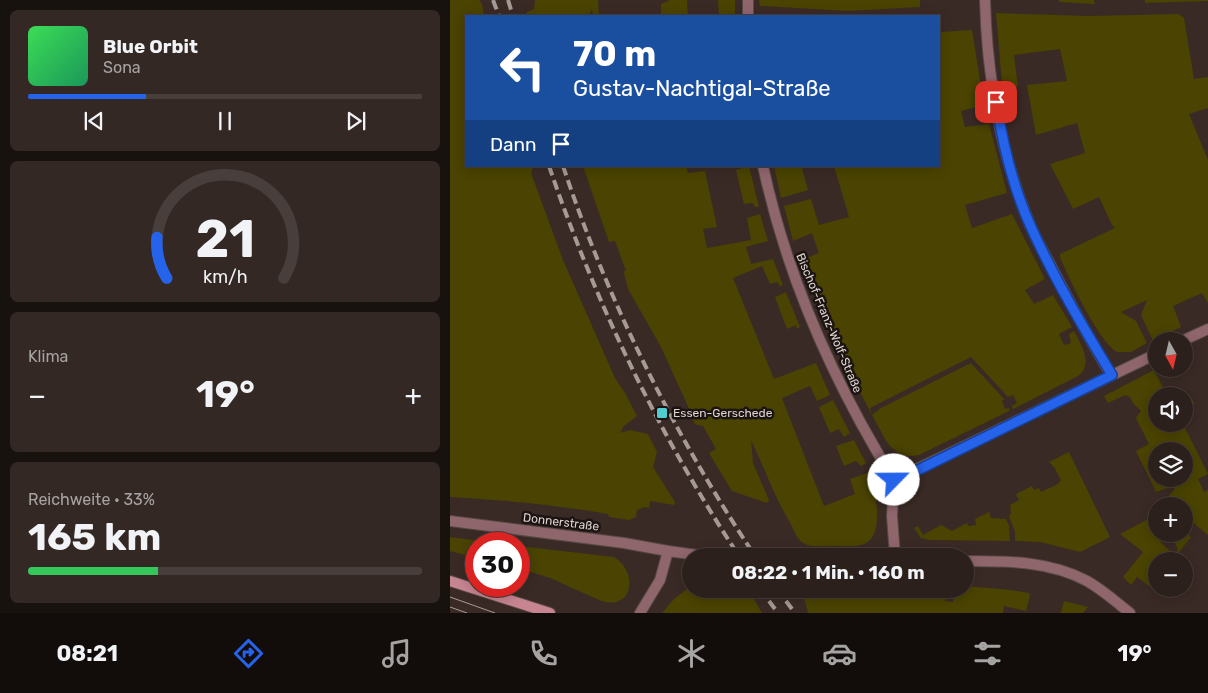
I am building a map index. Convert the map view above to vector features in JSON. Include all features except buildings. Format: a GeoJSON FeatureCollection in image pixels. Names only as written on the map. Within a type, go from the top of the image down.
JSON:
{"type":"FeatureCollection","features":[{"type":"Feature","properties":{"kind":"main road"},"geometry":{"type":"LineString","coordinates":[[450,581],[550,613]]}},
{"type":"Feature","properties":{"kind":"street"},"geometry":{"type":"LineString","coordinates":[[748,0],[748,15]]}},
{"type":"Feature","properties":{"kind":"street"},"geometry":{"type":"LineString","coordinates":[[985,0],[992,86],[1002,136],[1015,184],[1031,227],[1062,288],[1112,375]]}},
{"type":"Feature","properties":{"kind":"street","name":"Bischof-Franz-Wolf-Straße"},"geometry":{"type":"LineString","coordinates":[[763,167],[779,232],[808,313],[848,401],[894,480]]}},
{"type":"Feature","properties":{"kind":"street"},"geometry":{"type":"LineString","coordinates":[[1193,336],[1208,329]]}},
{"type":"Feature","properties":{"kind":"street"},"geometry":{"type":"LineString","coordinates":[[894,548],[892,516],[894,480],[1148,358]]}},
{"type":"Feature","properties":{"kind":"street","name":"Donnerstraße"},"geometry":{"type":"LineString","coordinates":[[450,521],[624,543],[682,553]]}},
{"type":"Feature","properties":{"kind":"street"},"geometry":{"type":"LineString","coordinates":[[640,613],[660,580],[668,551]]}},
{"type":"Feature","properties":{"kind":"street"},"geometry":{"type":"LineString","coordinates":[[974,561],[1022,563],[1065,571],[1094,585],[1130,613]]}},
{"type":"Feature","properties":{"kind":"shaded area"},"geometry":{"type":"Polygon","coordinates":[[[450,0],[479,0],[482,4],[484,15],[465,15],[465,167],[534,167],[531,173],[563,260],[615,378],[637,416],[624,426],[620,433],[630,430],[648,434],[657,452],[653,467],[675,502],[674,505],[650,501],[649,508],[645,507],[637,510],[636,517],[629,520],[609,517],[608,514],[569,508],[510,501],[450,497],[450,0]]]}},
{"type":"Feature","properties":{"kind":"shaded area"},"geometry":{"type":"Polygon","coordinates":[[[535,0],[598,0],[599,15],[593,15],[592,9],[589,15],[526,15],[527,12],[534,9],[535,0]]]}},
{"type":"Feature","properties":{"kind":"shaded area"},"geometry":{"type":"Polygon","coordinates":[[[670,0],[687,0],[688,15],[661,15],[661,4],[670,0]]]}},
{"type":"Feature","properties":{"kind":"shaded area"},"geometry":{"type":"Polygon","coordinates":[[[718,0],[735,0],[735,15],[719,15],[718,0]]]}},
{"type":"Feature","properties":{"kind":"shaded area"},"geometry":{"type":"Polygon","coordinates":[[[759,0],[920,0],[920,7],[848,11],[760,6],[759,0]]]}},
{"type":"Feature","properties":{"kind":"shaded area"},"geometry":{"type":"Polygon","coordinates":[[[1059,0],[1094,0],[1095,4],[1059,2],[1059,0]]]}},
{"type":"Feature","properties":{"kind":"shaded area"},"geometry":{"type":"Polygon","coordinates":[[[1145,0],[1208,0],[1208,1],[1145,3],[1145,0]]]}},
{"type":"Feature","properties":{"kind":"shaded area"},"geometry":{"type":"Polygon","coordinates":[[[996,13],[1088,16],[1179,14],[1184,18],[1194,79],[1208,77],[1208,108],[1189,114],[1208,160],[1208,303],[1202,293],[1173,306],[1181,327],[1171,332],[1149,332],[1141,315],[1147,300],[1121,312],[1136,321],[1147,343],[1131,352],[1117,352],[1102,336],[1070,279],[1060,254],[1115,228],[1099,197],[1073,209],[1050,164],[1085,153],[1077,123],[1036,135],[1027,85],[1067,81],[1060,49],[1014,55],[1018,87],[1002,84],[996,13]]]}},
{"type":"Feature","properties":{"kind":"shaded area"},"geometry":{"type":"Polygon","coordinates":[[[972,30],[984,105],[961,111],[965,127],[989,124],[1007,193],[965,205],[972,228],[1012,214],[1045,279],[1025,290],[1034,304],[1053,295],[1072,327],[1059,334],[1064,345],[1071,343],[1069,334],[1074,331],[1085,354],[1085,366],[1078,376],[1013,409],[1012,406],[1017,403],[1013,395],[1008,397],[971,357],[870,408],[872,414],[850,374],[799,261],[819,253],[812,233],[793,241],[784,206],[811,199],[819,225],[849,217],[834,167],[940,167],[940,32],[972,30]]]}},
{"type":"Feature","properties":{"kind":"shaded area"},"geometry":{"type":"Polygon","coordinates":[[[583,167],[686,167],[688,173],[705,171],[717,227],[703,229],[707,248],[751,240],[747,218],[760,214],[768,241],[746,247],[751,264],[773,259],[783,285],[780,286],[777,282],[770,284],[762,266],[733,278],[774,379],[816,363],[830,395],[817,401],[810,386],[782,398],[824,506],[855,494],[850,479],[870,472],[877,510],[877,520],[872,538],[862,545],[854,546],[816,546],[800,541],[780,505],[751,440],[753,463],[769,500],[767,503],[732,491],[709,453],[716,449],[703,426],[694,423],[694,418],[661,347],[628,289],[624,273],[626,271],[615,241],[609,242],[583,167]]]}},
{"type":"Feature","properties":{"kind":"shaded area"},"geometry":{"type":"Polygon","coordinates":[[[749,167],[759,207],[755,207],[753,203],[744,204],[736,170],[749,167]]]}},
{"type":"Feature","properties":{"kind":"shaded area"},"geometry":{"type":"Polygon","coordinates":[[[774,167],[807,167],[802,169],[808,190],[781,198],[774,167]]]}},
{"type":"Feature","properties":{"kind":"shaded area"},"geometry":{"type":"Polygon","coordinates":[[[786,292],[800,327],[797,329],[796,325],[787,329],[775,297],[786,292]]]}},
{"type":"Feature","properties":{"kind":"shaded area"},"geometry":{"type":"Polygon","coordinates":[[[971,363],[1004,399],[1002,401],[1005,409],[1009,408],[1009,411],[914,456],[904,455],[895,451],[885,439],[872,415],[881,408],[971,363]]]}},
{"type":"Feature","properties":{"kind":"shaded area"},"geometry":{"type":"Polygon","coordinates":[[[1148,373],[1148,378],[1158,378],[1163,387],[1148,387],[1148,432],[1187,432],[1192,442],[1148,442],[1136,418],[1141,411],[1130,397],[1125,395],[1108,403],[1104,396],[1148,373]]]}},
{"type":"Feature","properties":{"kind":"shaded area"},"geometry":{"type":"Polygon","coordinates":[[[833,400],[850,433],[844,437],[839,429],[830,433],[819,407],[833,400]]]}},
{"type":"Feature","properties":{"kind":"shaded area"},"geometry":{"type":"Polygon","coordinates":[[[854,440],[866,463],[861,466],[856,461],[844,466],[836,446],[854,440]]]}},
{"type":"Feature","properties":{"kind":"shaded area"},"geometry":{"type":"Polygon","coordinates":[[[1193,444],[1208,474],[1198,479],[1204,492],[1208,490],[1208,535],[1193,522],[1193,497],[1168,497],[1175,489],[1174,487],[1193,487],[1193,444]]]}},
{"type":"Feature","properties":{"kind":"shaded area"},"geometry":{"type":"Polygon","coordinates":[[[1148,445],[1148,476],[1136,451],[1148,445]]]}},
{"type":"Feature","properties":{"kind":"shaded area"},"geometry":{"type":"Polygon","coordinates":[[[1069,452],[1110,537],[1080,552],[1040,542],[1015,541],[1015,532],[1009,516],[1011,513],[1010,505],[1019,500],[1016,494],[1032,486],[1034,490],[1039,488],[1041,492],[1058,484],[1061,480],[1049,462],[1069,452]]]}},
{"type":"Feature","properties":{"kind":"shaded area"},"geometry":{"type":"Polygon","coordinates":[[[1154,487],[1170,487],[1156,492],[1154,487]]]}},
{"type":"Feature","properties":{"kind":"shaded area"},"geometry":{"type":"Polygon","coordinates":[[[989,512],[991,518],[1006,519],[1009,526],[1010,541],[929,540],[921,538],[914,528],[918,526],[923,535],[941,525],[952,531],[967,523],[969,526],[976,525],[975,519],[989,512]]]}},
{"type":"Feature","properties":{"kind":"shaded area"},"geometry":{"type":"Polygon","coordinates":[[[1148,519],[1148,542],[1161,542],[1172,552],[1148,552],[1148,585],[1137,577],[1131,585],[1123,577],[1143,552],[1120,534],[1148,519]]]}},
{"type":"Feature","properties":{"kind":"shaded area"},"geometry":{"type":"Polygon","coordinates":[[[450,537],[465,539],[465,555],[450,551],[450,537]]]}},
{"type":"Feature","properties":{"kind":"shaded area"},"geometry":{"type":"Polygon","coordinates":[[[1175,542],[1187,542],[1179,552],[1176,552],[1178,550],[1175,542]]]}},
{"type":"Feature","properties":{"kind":"shaded area"},"geometry":{"type":"Polygon","coordinates":[[[530,547],[614,557],[627,572],[629,589],[619,601],[610,603],[530,572],[530,547]]]}},
{"type":"Feature","properties":{"kind":"shaded area"},"geometry":{"type":"Polygon","coordinates":[[[974,587],[1011,590],[1029,593],[1030,595],[1026,611],[1004,606],[1003,613],[808,613],[805,601],[802,598],[945,598],[945,601],[953,602],[953,598],[974,598],[974,587]]]}},
{"type":"Feature","properties":{"kind":"shaded area"},"geometry":{"type":"Polygon","coordinates":[[[682,593],[682,598],[753,598],[762,613],[662,613],[682,593]]]}},
{"type":"Feature","properties":{"kind":"shaded area"},"geometry":{"type":"Polygon","coordinates":[[[1064,601],[1088,607],[1083,613],[1059,613],[1064,601]]]}},
{"type":"Feature","properties":{"kind":"tram line"},"geometry":{"type":"LineString","coordinates":[[450,597],[495,613]]}},
{"type":"Feature","properties":{"kind":"tram line"},"geometry":{"type":"LineString","coordinates":[[450,607],[467,613]]}},
{"type":"Feature","properties":{"kind":"railway"},"geometry":{"type":"LineString","coordinates":[[493,0],[499,15]]}},
{"type":"Feature","properties":{"kind":"railway"},"geometry":{"type":"LineString","coordinates":[[508,0],[513,15]]}},
{"type":"Feature","properties":{"kind":"railway"},"geometry":{"type":"LineString","coordinates":[[549,167],[587,268],[632,367],[682,463],[734,548]]}},
{"type":"Feature","properties":{"kind":"railway"},"geometry":{"type":"LineString","coordinates":[[563,167],[601,268],[646,368],[698,464],[750,548]]}},
{"type":"Feature","properties":{"kind":"railway"},"geometry":{"type":"LineString","coordinates":[[767,598],[778,613]]}},
{"type":"Feature","properties":{"kind":"railway"},"geometry":{"type":"LineString","coordinates":[[784,598],[795,613]]}},
{"type":"Feature","properties":{"kind":"place","name":"Essen-Gerschede"},"geometry":{"type":"Point","coordinates":[662,413]}},
{"type":"Feature","properties":{"kind":"route"},"geometry":{"type":"LineString","coordinates":[[894,480],[1112,375],[1062,288],[1031,227],[1015,184],[1002,136],[996,102]]}}]}
